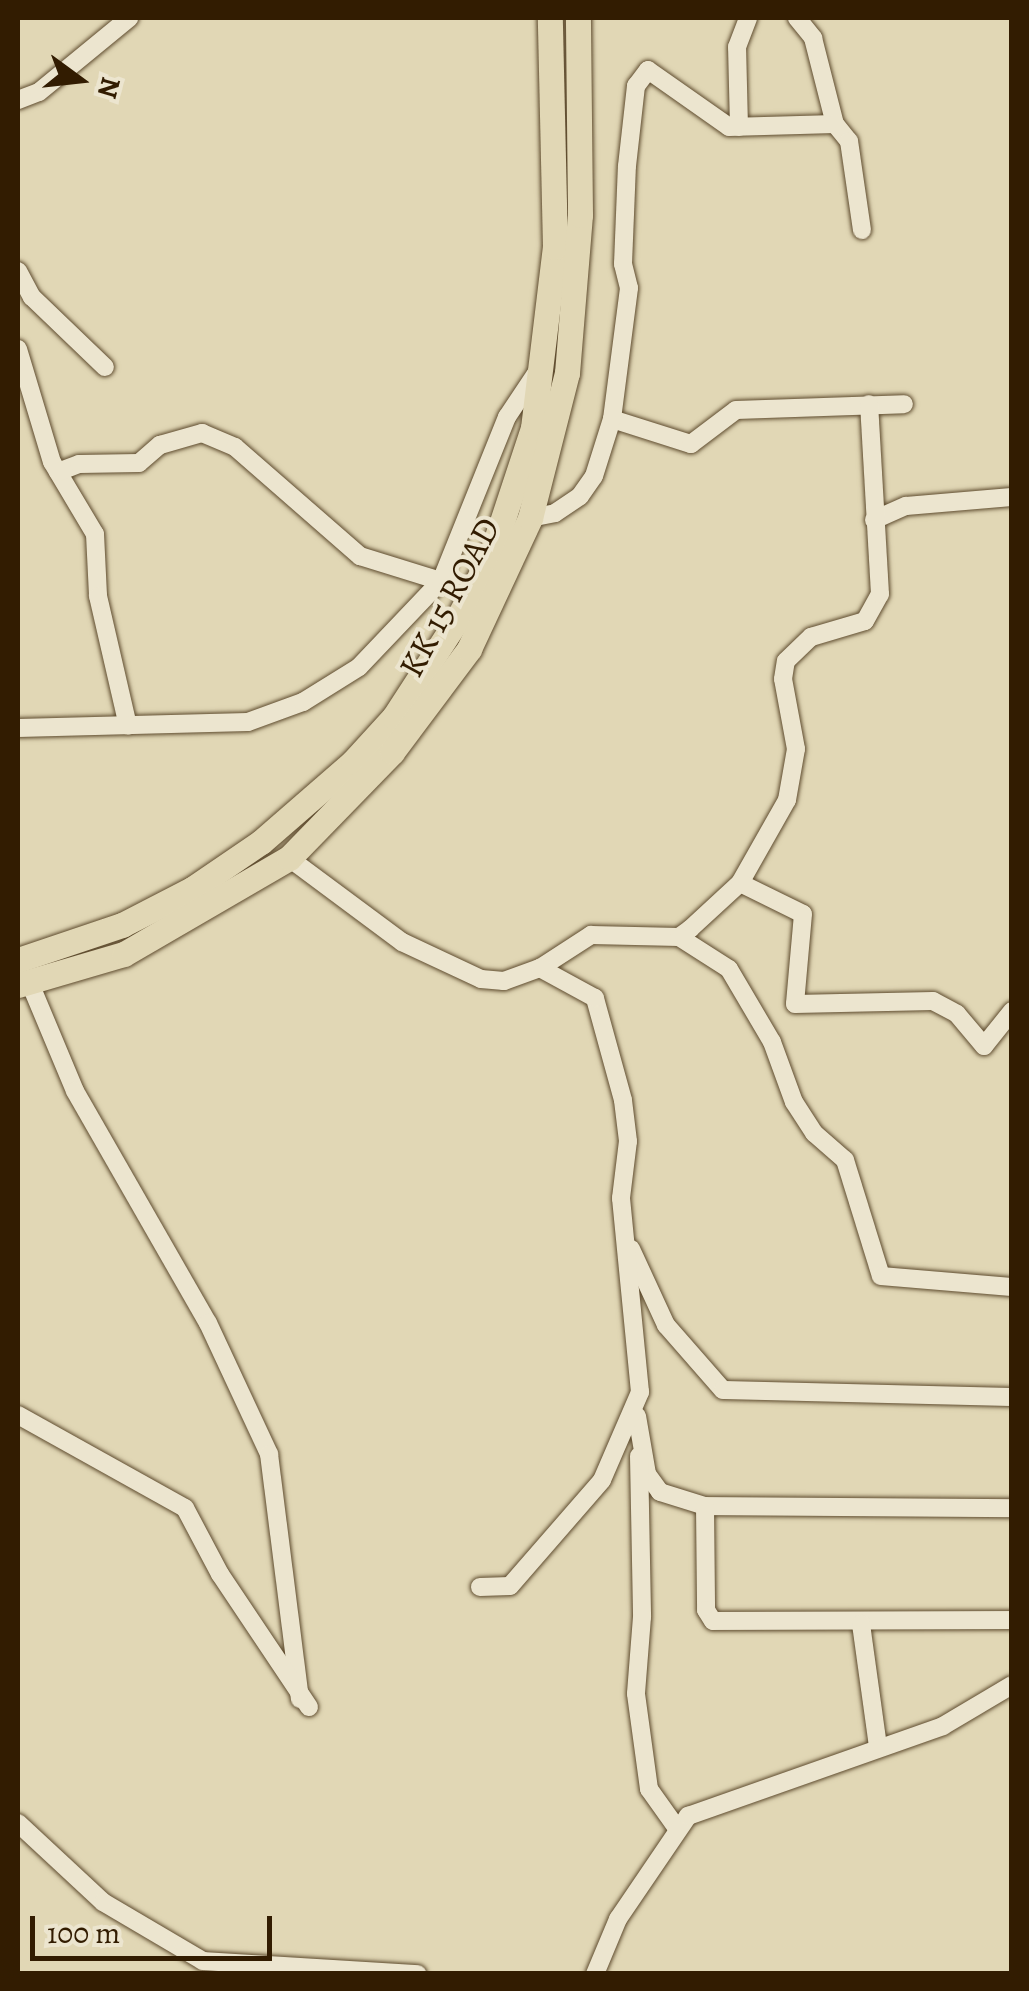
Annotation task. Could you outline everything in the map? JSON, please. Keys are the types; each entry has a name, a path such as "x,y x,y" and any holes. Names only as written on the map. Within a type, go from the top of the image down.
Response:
{"highway":[{"name":"KK 15 ROAD","path":"22,975 192,889 310,802 394,717 491,554 522,470 555,232 550,18"},
{"name":"KK 15 ROAD","path":"22,975 124,954 289,858 432,704 469,649 530,518 556,430 576,298 578,18"}],"street":[{"path":"18,100 39,92 130,18"},
{"path":"739,127 738,47 748,18"},
{"path":"797,18 813,38 835,124 850,141 862,230"},
{"path":"530,518 555,513 580,496 594,476 612,419 629,288 623,264 636,86 648,70 664,76 729,126 835,124"},
{"path":"18,270 32,297 105,367"},
{"path":"18,349 58,472 95,534 98,596 128,726"},
{"path":"18,728 248,722 303,702 387,644 441,581 507,417 539,368"},
{"path":"679,937 740,883 778,823 796,774 783,679 786,660 812,636 872,615 880,594 869,404"},
{"path":"612,419 691,444 736,410 904,404"},
{"path":"58,472 79,464 139,463 160,444 202,433 235,446 360,556 441,581"},
{"path":"874,520 906,506 1012,497"},
{"path":"289,858 440,962 504,982 540,968 603,932 679,937 728,969 772,1042 794,1102 814,1133 845,1160 881,1276 1012,1287"},
{"path":"740,883 803,914 796,1004 932,1000 957,1014 984,1046 1012,1011"},
{"path":"480,1587 510,1586 547,1536 581,1505 617,1457 635,1407 640,1376 620,1198 626,1118 595,998 540,968"},
{"path":"18,1415 185,1508 305,1703 269,1454 208,1323 75,1091 22,975"},
{"path":"628,1243 666,1326 723,1390 1012,1397"},
{"path":"635,1407 640,1445 635,1484 642,1617 636,1694 649,1789 676,1827"},
{"path":"640,1445 660,1492 706,1506 1012,1508"},
{"path":"706,1506 706,1610 712,1621 861,1624 1012,1620"},
{"path":"861,1624 878,1746"},
{"path":"594,1974 618,1919 676,1827 711,1804 943,1726 1012,1685"},
{"path":"18,1823 103,1902 202,1961 418,1974"}]}
